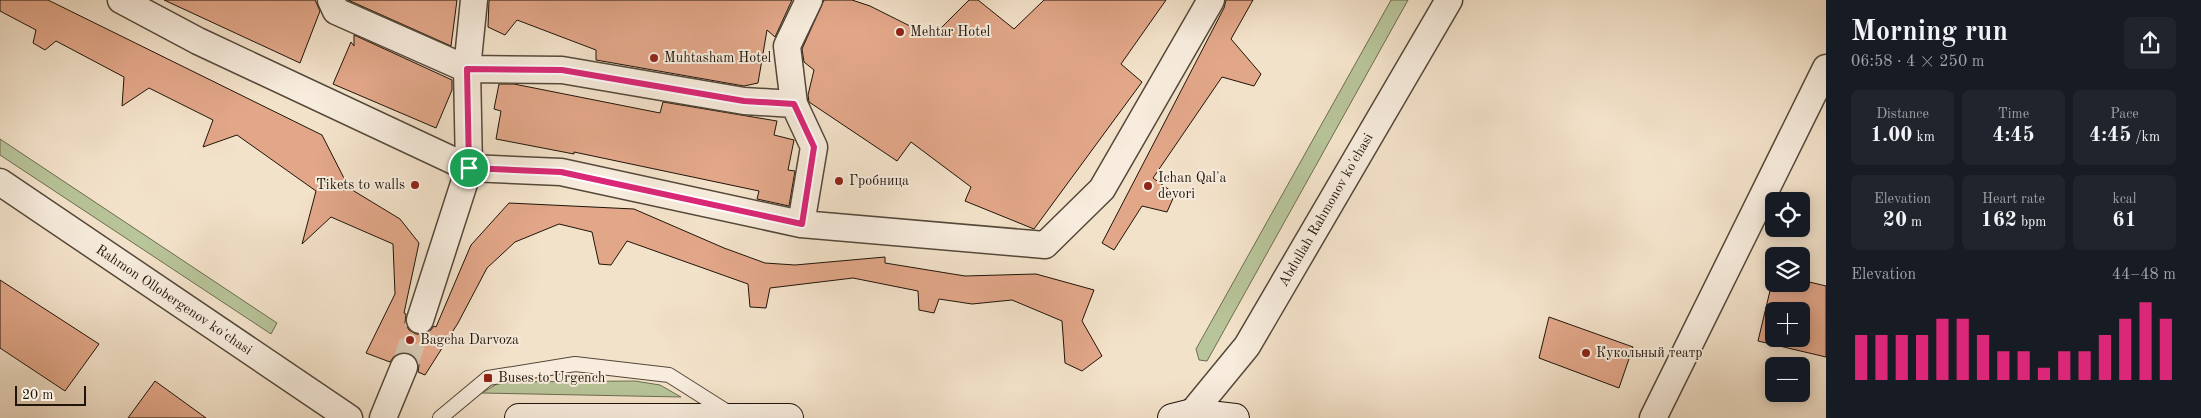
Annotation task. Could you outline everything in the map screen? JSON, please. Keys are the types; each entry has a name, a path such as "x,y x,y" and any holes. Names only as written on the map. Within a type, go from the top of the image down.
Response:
{"main road":[{"path":"1182,415 1235,418"},
{"path":"520,418 789,418"}],"street":[{"path":"121,0 198,41 469,168 561,172 802,224 1045,246 1102,189 1211,0"},
{"path":"331,0 336,12 467,69 562,70 744,101 794,104"},
{"path":"420,320 469,168 467,69 474,0"},
{"path":"802,224 814,147 794,104 787,46 809,0"},
{"name":"Abdullah Rahmonov ko'chasi","path":"1182,415 1247,346 1449,0"},
{"path":"1653,418 1826,68"},
{"name":"Rahmon Ollobergenov ko'chasi","path":"0,182 349,418"},
{"path":"383,418 404,367"}],"lane":[{"path":"440,418 488,378 575,364 669,375 736,418"}],"green space":[{"path":"1391,0 1408,0 1207,361 1199,360 1196,349"},
{"path":"0,139 277,323 271,334 0,155"},
{"path":"635,381 660,385 681,397 482,393 500,382"}],"building":[{"path":"0,0 48,0 322,135 349,188 400,219 419,243 404,313 406,314 405,323 409,330 416,334 424,334 434,326 436,327 471,245 509,203 634,209 724,248 765,263 795,265 885,257 885,263 965,276 1036,274 1094,290 1082,321 1102,356 1082,371 1065,363 1062,321 1012,300 972,304 939,299 934,313 919,310 918,291 853,278 770,288 766,308 750,307 748,284 627,241 611,265 599,264 592,232 559,224 515,242 487,268 458,323 425,375 418,372 419,365 416,358 409,353 402,352 395,355 390,362 366,353 395,294 393,244 331,217 302,244 316,191 237,135 203,147 213,120 149,88 122,106 124,77 56,41 45,50 33,43 36,30 0,11"},
{"path":"164,0 315,0 320,11 300,63"},
{"path":"348,0 457,0 451,46"},
{"path":"489,0 792,0 775,37 767,30 758,83 744,86 596,60 596,50 517,20 505,35 488,27"},
{"path":"824,0 852,0 870,6 932,37 969,0 978,0 1014,29 1044,0 1166,0 1121,64 1142,82 1034,229 965,201 971,187 911,142 897,161 809,102 808,95 814,70 804,62 802,49"},
{"path":"1226,0 1253,0 1231,39 1261,74 1254,86 1222,77 1153,178 1175,194 1167,212 1142,206 1114,250 1102,243 1224,8"},
{"path":"354,35 452,80 452,90 436,128 333,84 351,42 354,46"},
{"path":"499,84 514,84 660,113 663,102 777,121 774,135 794,140 788,170 795,171 789,206 757,199 759,191 574,152 574,154 496,139 501,111 494,109"},
{"path":"0,280 99,344 65,391 0,348"},
{"path":"1810,282 1826,286 1826,357 1784,347 1810,347 1810,302 1767,302 1770,292 1810,292"},
{"path":"1765,312 1765,343 1758,341"},
{"name":"Кукольный театр","path":"1549,317 1633,347 1619,388 1539,358"},
{"path":"155,381 206,418 128,418"}],"tunnel":[{"path":"404,367 420,320"}],"place":[{"name":"Mehtar Hotel","path":"900,32"},
{"name":"Muhtasham Hotel","path":"654,58"},
{"name":"Гробница","path":"839,181"},
{"name":"Tikets to walls","path":"415,185"},
{"name":"Ichan Qal'a devori","path":"1148,186"},
{"name":"Bagcha Darvoza","path":"410,340"},
{"name":"Кукольный театр","path":"1586,353"},
{"name":"Buses to Urgench","path":"488,378"}],"route":[{"path":"467,69 562,70 744,101 794,104 814,147 802,224 561,172 469,168 467,69"}]}
